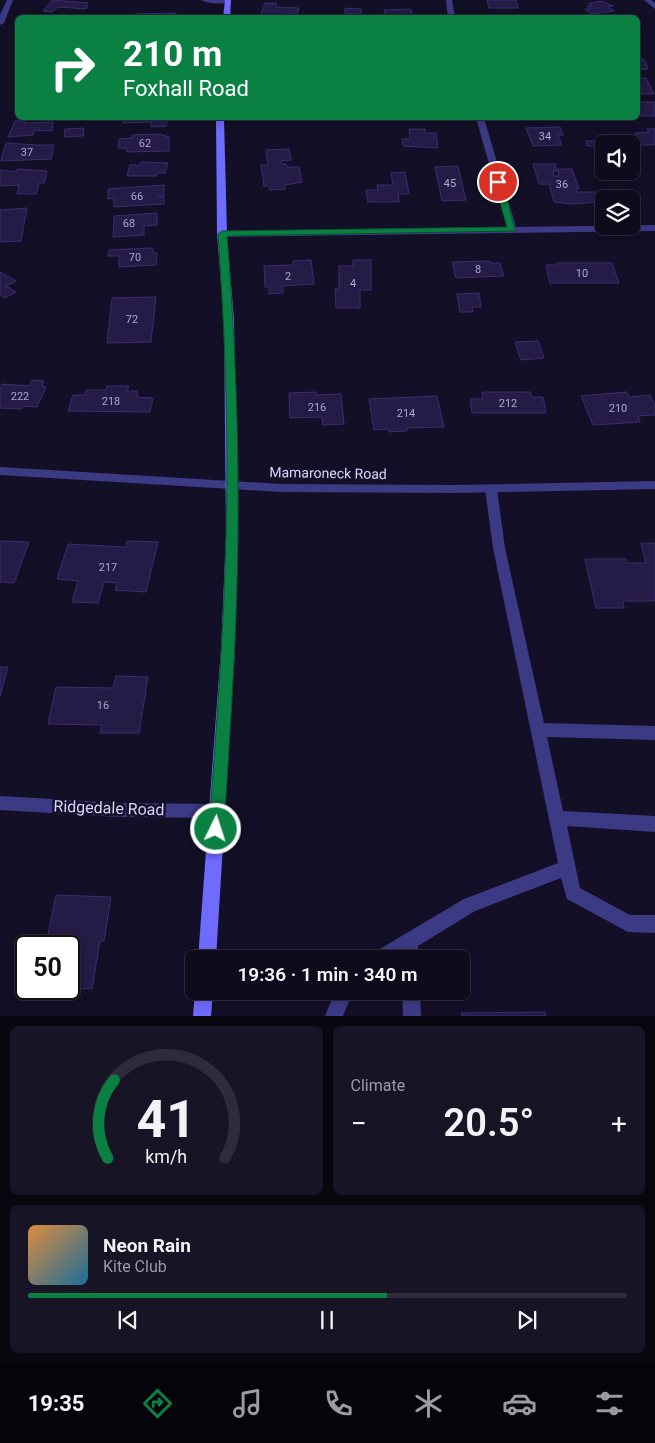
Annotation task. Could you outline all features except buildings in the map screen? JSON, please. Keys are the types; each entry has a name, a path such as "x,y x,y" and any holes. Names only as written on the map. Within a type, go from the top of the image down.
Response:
{"main road":[{"path":"226,15 228,0"},
{"path":"207,950 228,649 232,485 229,320 222,234 220,120"},
{"path":"202,1016 203,1000"}],"street":[{"path":"0,23 10,0"},
{"path":"204,0 228,0"},
{"path":"449,0 452,15"},
{"path":"647,0 655,7"},
{"path":"481,120 512,229"},
{"path":"222,234 655,228"},
{"name":"Mamaroneck Road","path":"0,472 282,488 491,489 655,485"},
{"path":"491,489 499,548 540,730 573,893 628,923 655,924"},
{"path":"540,730 655,733"},
{"name":"Ridgedale Road","path":"0,803 119,810 218,811"},
{"path":"558,818 655,824"},
{"path":"409,950 470,905 568,867"},
{"path":"334,1016 340,1000"},
{"path":"411,1000 412,1016"}],"route":[{"path":"216,829 228,649 232,534 229,320 222,234 512,229 498,182"}]}
